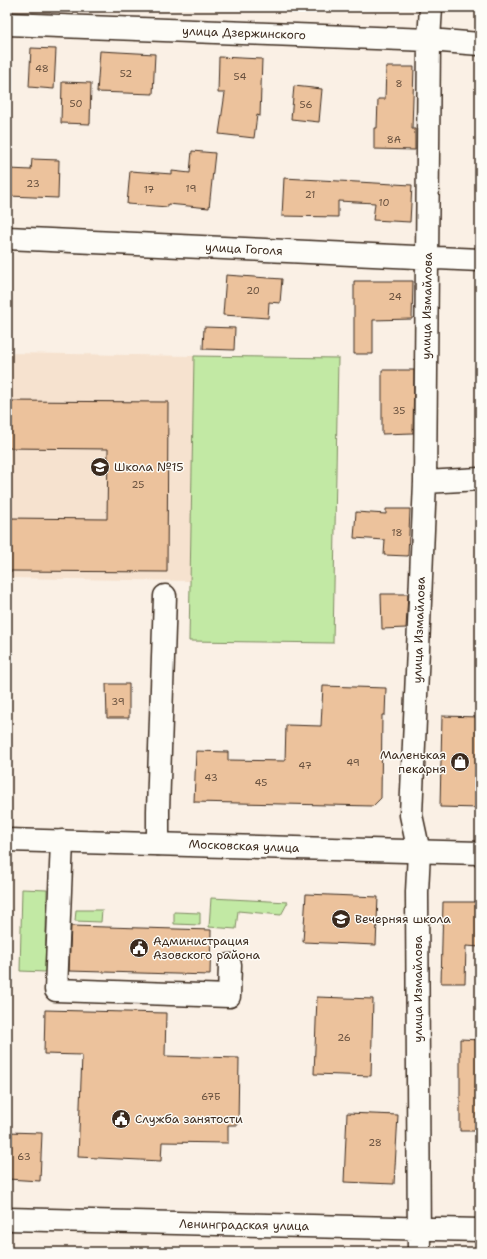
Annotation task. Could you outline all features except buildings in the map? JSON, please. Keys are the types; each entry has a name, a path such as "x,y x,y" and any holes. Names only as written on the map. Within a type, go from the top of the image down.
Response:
{"street":[{"name":"улица Измайлова","path":"419,1252 417,892 419,852 411,815 425,482 429,40 431,7"},
{"name":"улица Дзержинского","path":"7,24 429,40 480,44"},
{"name":"улица Гоголя","path":"7,238 480,260"},
{"path":"425,482 480,479"},
{"path":"158,844 165,596"},
{"name":"Московская улица","path":"7,840 480,853"},
{"path":"62,841 56,990 229,996 230,965"},
{"name":"Ленинградская улица","path":"7,1220 480,1230"}],"shaded area":[{"name":"Школа №15","path":"7,353 194,356 190,581 7,578"}],"green space":[{"path":"194,356 338,358 333,643 189,641"},
{"path":"22,889 47,890 45,972 20,971"},
{"path":"211,898 288,902 281,915 238,911 236,929 209,927"},
{"path":"76,910 102,910 101,922 75,921"},
{"path":"174,912 200,913 200,925 174,924"}],"place":[{"name":"Школа №15","path":"100,467"},
{"name":"Маленькая пекарня","path":"460,762"},
{"name":"Вечерняя школа","path":"341,919"},
{"name":"Администрация Азовского района","path":"139,948"},
{"name":"Служба занятости","path":"121,1119"}]}
